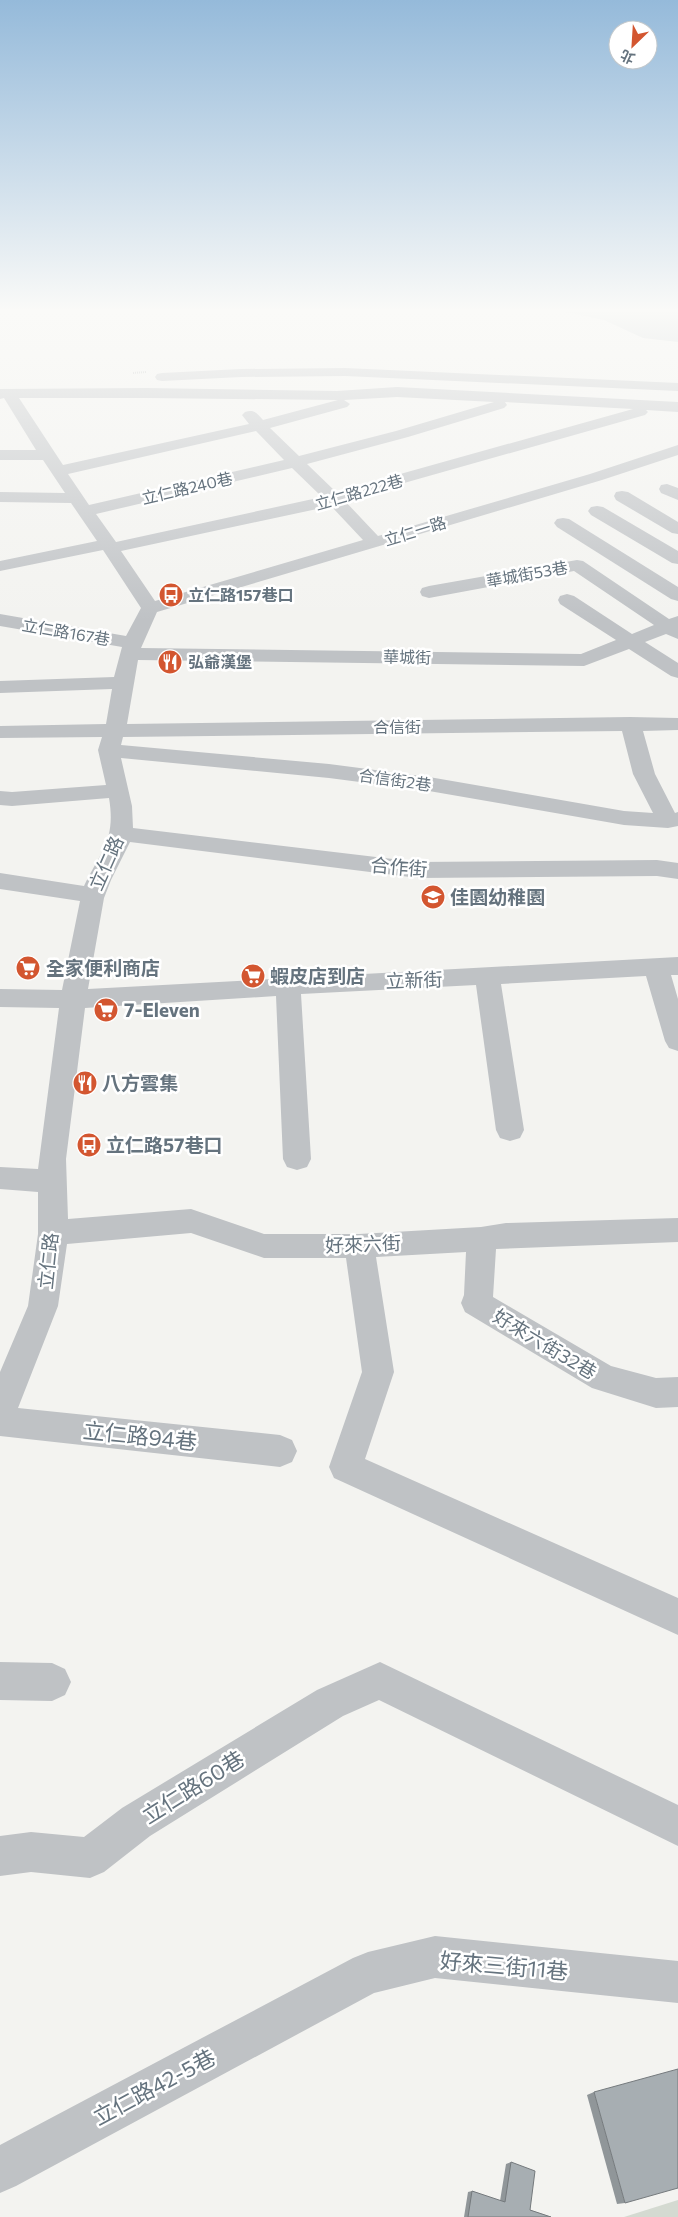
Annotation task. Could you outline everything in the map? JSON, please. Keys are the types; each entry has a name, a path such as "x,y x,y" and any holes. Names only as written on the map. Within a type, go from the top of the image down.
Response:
{"street":[{"path":"17,413 59,471 150,608"},
{"path":"249,413 259,426 375,542"},
{"path":"59,471 259,426 305,413"},
{"name":"立仁路240巷","path":"0,497 80,504 296,462 471,413"},
{"name":"立仁路222巷","path":"0,566 311,506 333,498 634,413"},
{"name":"立仁一路","path":"150,608 596,477 678,450"},
{"path":"0,455 46,455"},
{"path":"651,458 669,467"},
{"path":"622,496 678,529"},
{"path":"597,511 678,558"},
{"path":"563,523 678,594"},
{"name":"華城街53巷","path":"429,592 577,565 674,627"},
{"path":"568,600 678,672"},
{"name":"立仁路","path":"0,1410 44,1306 52,1234 52,1159 73,999 91,907 91,894 112,858 122,834 123,818 109,750 116,729 123,683 131,649 142,620 150,608"},
{"name":"立仁路167巷","path":"0,620 131,649"},
{"name":"華城街","path":"131,649 584,660 630,641 674,627"},
{"path":"0,687 123,683"},
{"path":"630,723 644,774 673,820"},
{"name":"合信街","path":"0,732 116,729 678,724"},
{"name":"合信街2巷","path":"109,750 338,772 429,784 624,818 673,820"},
{"path":"0,798 12,799 117,791"},
{"name":"合作街","path":"122,834 418,870 657,868 678,871"},
{"path":"0,880 91,894"},
{"path":"667,967 678,1042"},
{"name":"立新街","path":"0,998 73,999 667,967"},
{"path":"487,977 510,1130"},
{"path":"288,986 297,1159"},
{"path":"0,1178 52,1182"},
{"name":"好來六街","path":"52,1234 191,1221 264,1246 359,1246 481,1240 506,1235 678,1230"},
{"name":"好來六街32巷","path":"481,1240 479,1295 476,1303 603,1378 656,1393 678,1392"},
{"path":"359,1246 378,1372 346,1467 678,1616"},
{"name":"立仁路94巷","path":"0,1421 280,1451"},
{"path":"0,1681 52,1682"},
{"name":"立仁路60巷","path":"0,1856 31,1852 90,1858 136,1822 322,1708 380,1681 678,1826"},
{"name":"好來三街11巷","path":"308,2004 368,1973 435,1958 678,1982"},
{"name":"立仁路42-5巷","path":"0,2170 308,2004"}],"shaded area":[{"path":"678,2200 678,2217 624,2217"}],"building":[{"path":"678,2069 678,2188 625,2203 594,2092"},
{"path":"511,2162 535,2171 530,2210 551,2217 468,2217 472,2191 505,2202"}],"place":[{"name":"立仁路157巷口","path":"171,595"},
{"name":"弘爺漢堡","path":"170,662"},
{"name":"佳園幼稚園","path":"433,897"},
{"name":"全家便利商店","path":"28,968"},
{"name":"蝦皮店到店","path":"253,976"},
{"name":"7-Eleven","path":"106,1010"},
{"name":"八方雲集","path":"85,1083"},
{"name":"立仁路57巷口","path":"89,1145"}]}
